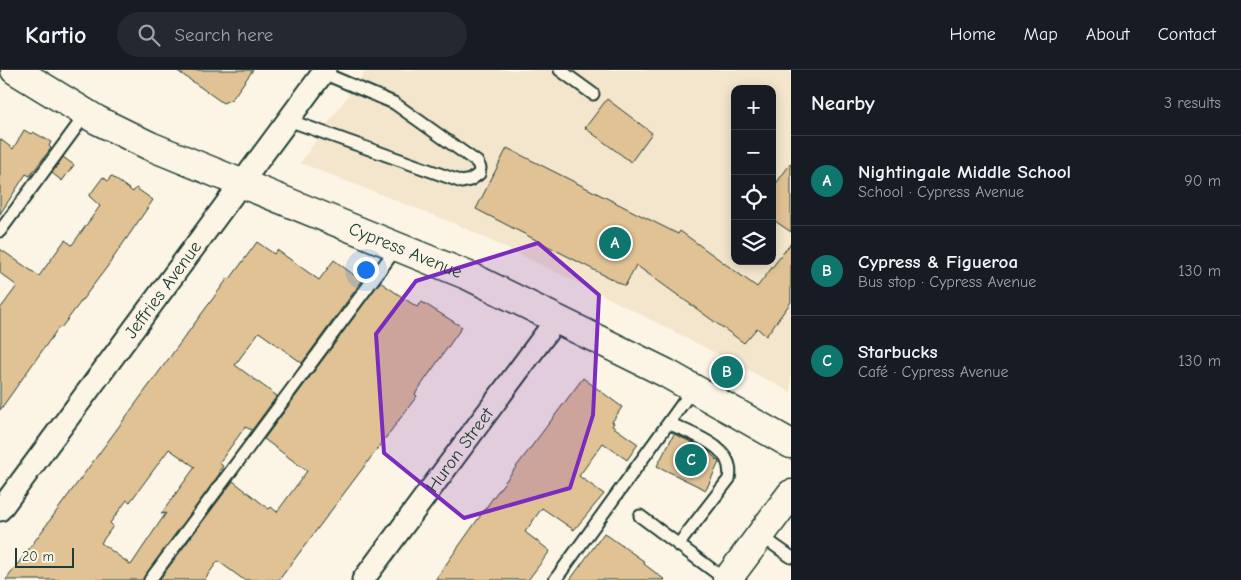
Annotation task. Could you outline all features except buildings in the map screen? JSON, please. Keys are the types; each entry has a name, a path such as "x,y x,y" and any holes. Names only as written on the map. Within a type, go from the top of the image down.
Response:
{"street":[{"name":"Cypress Avenue","path":"15,70 86,114 150,146 469,276 651,365 791,444"},
{"name":"Jeffries Avenue","path":"0,510 324,72"},
{"name":"Huron Street","path":"363,580 556,320"},
{"path":"726,580 791,494"}],"lane":[{"path":"560,70 593,94"},
{"path":"288,120 462,182 470,180 479,174 480,168 477,162 394,103 324,72"},
{"path":"0,231 86,114"},
{"path":"150,580 398,246"},
{"path":"555,580 693,388"},
{"path":"668,423 722,450 732,469 729,479 678,544"},
{"path":"640,516 726,580"},
{"path":"760,535 791,557"}],"highlighted area":[{"path":"538,243 599,295 593,415 570,488 464,518 384,453 376,334 416,281"}],"shaded area":[{"path":"366,70 791,70 791,392 591,289 458,225 300,163"}],"place":[{"name":"Nightingale Middle School","path":"615,243"},
{"name":"Cypress & Figueroa","path":"727,372"},
{"name":"Starbucks","path":"691,460"}]}
